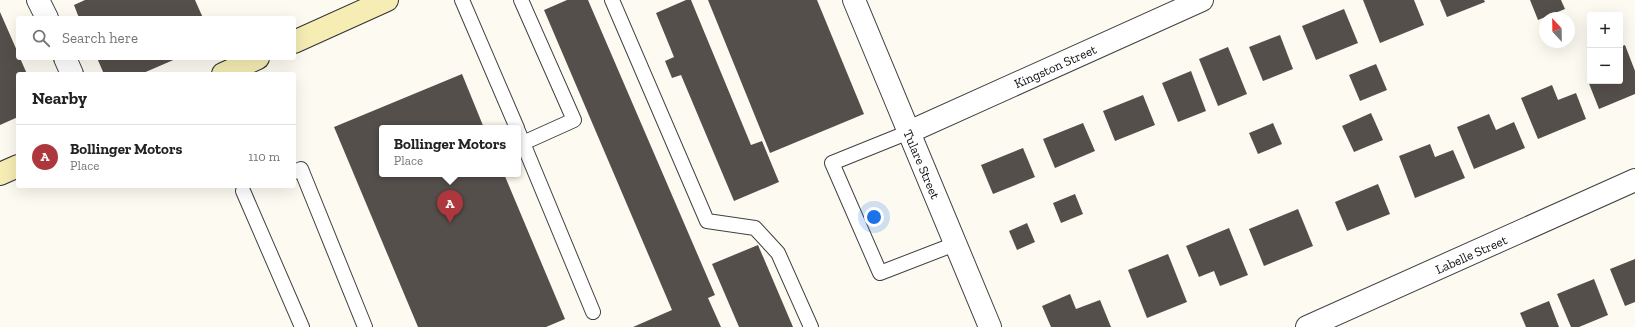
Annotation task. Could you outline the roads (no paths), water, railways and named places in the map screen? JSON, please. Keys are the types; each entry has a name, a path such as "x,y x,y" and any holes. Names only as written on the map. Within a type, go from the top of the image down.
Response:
{"main road":[{"path":"296,41 386,0"},
{"path":"227,72 254,60"},
{"path":"0,174 16,167"}],"street":[{"path":"38,0 46,16"},
{"name":"Tulare Street","path":"854,0 990,327"},
{"name":"Kingston Street","path":"909,132 1202,0"},
{"path":"66,60 71,72"},
{"name":"Labelle Street","path":"1307,327 1635,180"}],"lane":[{"path":"462,0 516,125"},
{"path":"521,0 574,120 521,137"},
{"path":"612,0 707,221 755,228 778,254 811,327"},
{"path":"909,132 832,162 880,273 955,244"},
{"path":"521,139 593,312"},
{"path":"296,171 301,169 365,327"},
{"path":"246,188 302,327"}],"place":[{"name":"Bollinger Motors","path":"450,223"}]}
